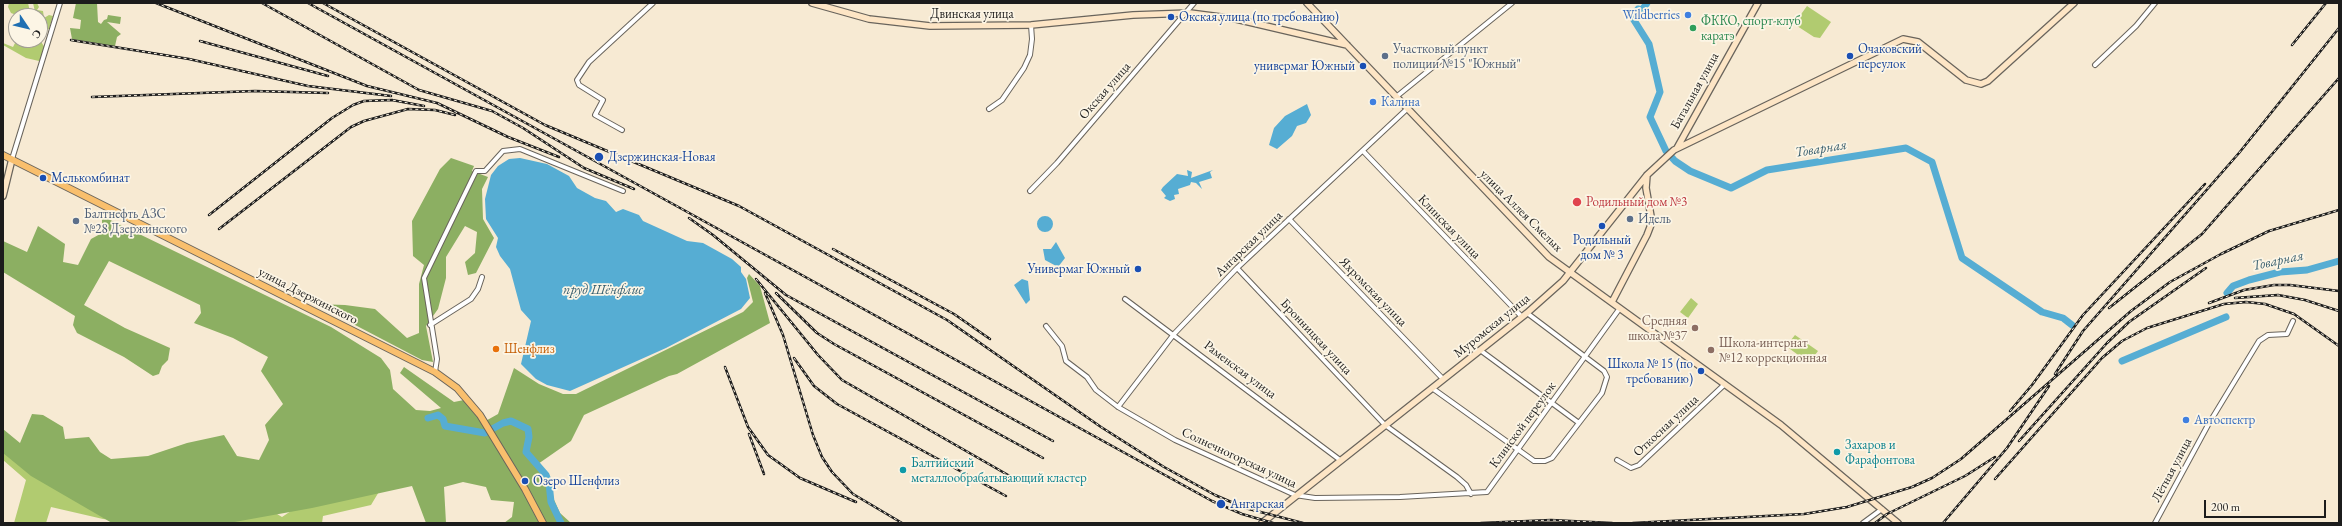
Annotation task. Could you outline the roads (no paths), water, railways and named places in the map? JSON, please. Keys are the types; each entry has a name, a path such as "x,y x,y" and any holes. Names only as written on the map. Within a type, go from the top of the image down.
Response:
{"main road":[{"name":"Двинская улица","path":"812,3 869,19 930,26 1030,25 1133,15 1185,14 1236,19 1347,45"},
{"name":"улица Аллея Смелых","path":"1307,3 1539,248 1569,272 1791,432 1898,523"},
{"name":"Батальная улица","path":"1675,149 1758,3"},
{"path":"1675,149 1903,39 1918,42 1966,80 1977,84 1988,81 2074,3"},
{"path":"1686,129 1687,134 1694,139"},
{"name":"Муромская улица","path":"1385,425 1524,315 1564,280 1569,272 1592,247 1647,175 1675,149"},
{"name":"улица Дзержинского","path":"3,155 435,372 457,388 480,415 543,523"},
{"path":"3,196 12,159"},
{"path":"1612,302 1647,235 1652,222 1646,188 1647,175"},
{"path":"1638,187 1642,186 1646,188"},
{"path":"1262,523 1295,495 1385,425"}],"street":[{"path":"12,159 60,3"},
{"path":"622,130 595,116 603,100 579,85 578,80 589,62 653,3"},
{"name":"Окская улица","path":"1030,191 1057,163 1194,3"},
{"path":"1396,96 1512,3"},
{"path":"2095,65 2136,26 2155,3"},
{"path":"989,109 1002,100 1030,55 1032,39 1030,25"},
{"name":"Ангарская улица","path":"1118,407 1174,334 1237,268 1407,109"},
{"path":"435,372 437,360 430,324 424,278 476,171 485,171 503,151 520,149 623,191"},
{"name":"Клинская улица","path":"1362,151 1524,315"},
{"name":"Яхромская улица","path":"1289,219 1443,379"},
{"name":"Бронницкая улица","path":"1237,268 1385,425"},
{"path":"430,324 471,299 478,290 482,277"},
{"name":"Раменская улица","path":"1125,299 1174,334 1340,460"},
{"name":"Клинской переулок","path":"1470,494 1487,492 1620,308"},
{"path":"1432,388 1517,450 1534,460 1545,461 1552,458 1602,393 1607,377 1604,371 1584,356 1524,315"},
{"name":"Лётная улица","path":"2155,523 2208,425 2259,341 2268,335 2287,334 2293,321"},
{"name":"Солнечногорская улица","path":"1046,326 1062,346 1066,361 1087,378 1096,390 1118,407 1175,440 1295,495 1314,498 1470,494"},
{"path":"1480,350 1579,423"},
{"name":"Откосная улица","path":"1617,460 1631,468 1640,465 1725,384"},
{"path":"1385,425 1457,477 1466,485 1470,494"},
{"path":"1863,523 1882,509"}],"water":[{"path":"1307,104 1311,115 1306,123 1297,126 1292,136 1277,149 1269,145 1274,128 1285,116"},
{"name":"пруд Шёнфлис","path":"520,158 547,164 569,176 577,188 595,198 606,201 616,212 623,209 639,215 643,221 687,241 703,243 732,259 741,267 741,272 746,279 750,298 741,309 666,348 570,391 547,385 536,379 521,364 531,321 521,310 510,269 500,256 496,247 498,238 486,219 485,199 491,175 498,166 509,159"},
{"path":"1187,170 1192,172 1191,178 1213,170 1210,172 1212,178 1199,182 1202,189 1196,183 1191,182 1190,185 1178,189 1179,194 1174,195 1175,199 1170,201 1164,198 1166,196 1161,190 1163,187 1177,174 1188,176"},
{"path":"1045,216 1051,218 1053,224 1051,230 1045,232 1039,230 1037,224 1039,218"},
{"path":"1056,242 1065,258 1058,267 1045,260 1043,249 1051,249"},
{"path":"1022,279 1028,281 1030,300 1026,304 1014,285"}],"waterway":[{"name":"Товарная","path":"1647,3 1642,10 1638,9 1632,17 1649,44 1660,92 1650,117 1666,151 1675,161 1690,171 1731,188 1767,170 1906,148 1932,162 1962,258 2042,312 2063,318 2072,325"},
{"name":"Товарная","path":"2227,293 2233,286 2249,280 2280,272 2307,270 2339,261"},
{"name":"Товарная","path":"2122,361 2226,317"},
{"path":"428,418 438,415 443,419 445,426 485,433 503,423 511,421 528,429 529,437 526,452 546,475 549,483 551,502 561,523"}],"railway":[{"path":"156,3 367,86 437,103 508,137 559,157"},
{"path":"262,3 419,90 492,111 523,128 584,168 634,189"},
{"path":"308,3 1212,501 1242,514 1273,523"},
{"path":"323,3 545,125 739,206 947,320 1101,427 1164,467 1215,495 1245,508 1303,523"},
{"path":"2292,45 2326,3"},
{"path":"2055,374 2083,331 2239,153 2339,28"},
{"path":"71,40 189,59 308,86 391,96"},
{"path":"200,41 328,76"},
{"path":"2109,308 2202,234 2339,78"},
{"path":"92,97 255,91 328,93"},
{"path":"209,215 332,118 353,105 364,101 392,100 424,106"},
{"path":"219,229 351,127 364,121 408,109 435,110 455,115"},
{"path":"2010,411 2032,385 2083,315 2205,184"},
{"path":"1633,523 1804,514 1847,507 1912,487 1932,478 1961,459 2131,311 2170,282 2221,254 2269,231 2339,210"},
{"path":"689,218 713,235 786,295 1053,441"},
{"path":"833,249 954,314 990,339"},
{"path":"2019,441 2107,343 2129,322 2206,268"},
{"path":"756,279 818,355 842,380 1015,479"},
{"path":"2209,303 2244,290 2274,285 2290,285 2339,291"},
{"path":"765,293 783,335 813,435 822,457 832,472 853,494 902,523"},
{"path":"776,293 817,333 834,344 1043,458"},
{"path":"2235,298 2278,295 2305,300 2339,311"},
{"path":"1995,479 2102,358 2122,341 2147,328 2224,304 2246,302 2265,304 2294,314 2339,346"},
{"path":"794,358 814,386 837,404 1006,496"},
{"path":"725,367 748,427 768,455 800,478 856,502"},
{"path":"1943,523 2007,448 2049,386"},
{"path":"749,434 764,474"},
{"path":"1875,523 1887,514 1965,476 1995,457"},
{"path":"1481,523 1551,520 1612,523"}],"place":[{"name":"Wildberries","path":"1688,15"},
{"name":"Окская улица (по требованию)","path":"1171,17"},
{"name":"ФККО, спорт-клуб каратэ","path":"1693,28"},
{"name":"Участковый пункт полиции №15 \"Южный\"","path":"1385,56"},
{"name":"Очаковский переулок","path":"1850,56"},
{"name":"универмаг Южный","path":"1363,66"},
{"name":"Калина","path":"1373,102"},
{"name":"Дзержинская-Новая","path":"599,157"},
{"name":"Мелькомбинат","path":"43,178"},
{"name":"Родильный дом №3","path":"1577,202"},
{"name":"Идель","path":"1630,219"},
{"name":"Балтнефть АЗС №28 Дзержинского","path":"76,221"},
{"name":"Родильный дом № 3","path":"1602,226"},
{"name":"Универмаг Южный","path":"1138,269"},
{"name":"Средняя школа №37","path":"1695,328"},
{"name":"Шенфлиз","path":"496,349"},
{"name":"Школа-интернат №12 коррекционная","path":"1711,350"},
{"name":"Школа № 15 (по требованию)","path":"1701,371"},
{"name":"Автоспектр","path":"2186,420"},
{"name":"Захаров и Фарафонтова","path":"1837,452"},
{"name":"Балтийский металлообрабатывающий кластер","path":"903,470"},
{"name":"Озеро Шенфлиз","path":"525,481"},
{"name":"Ангарская","path":"1221,504"}]}
